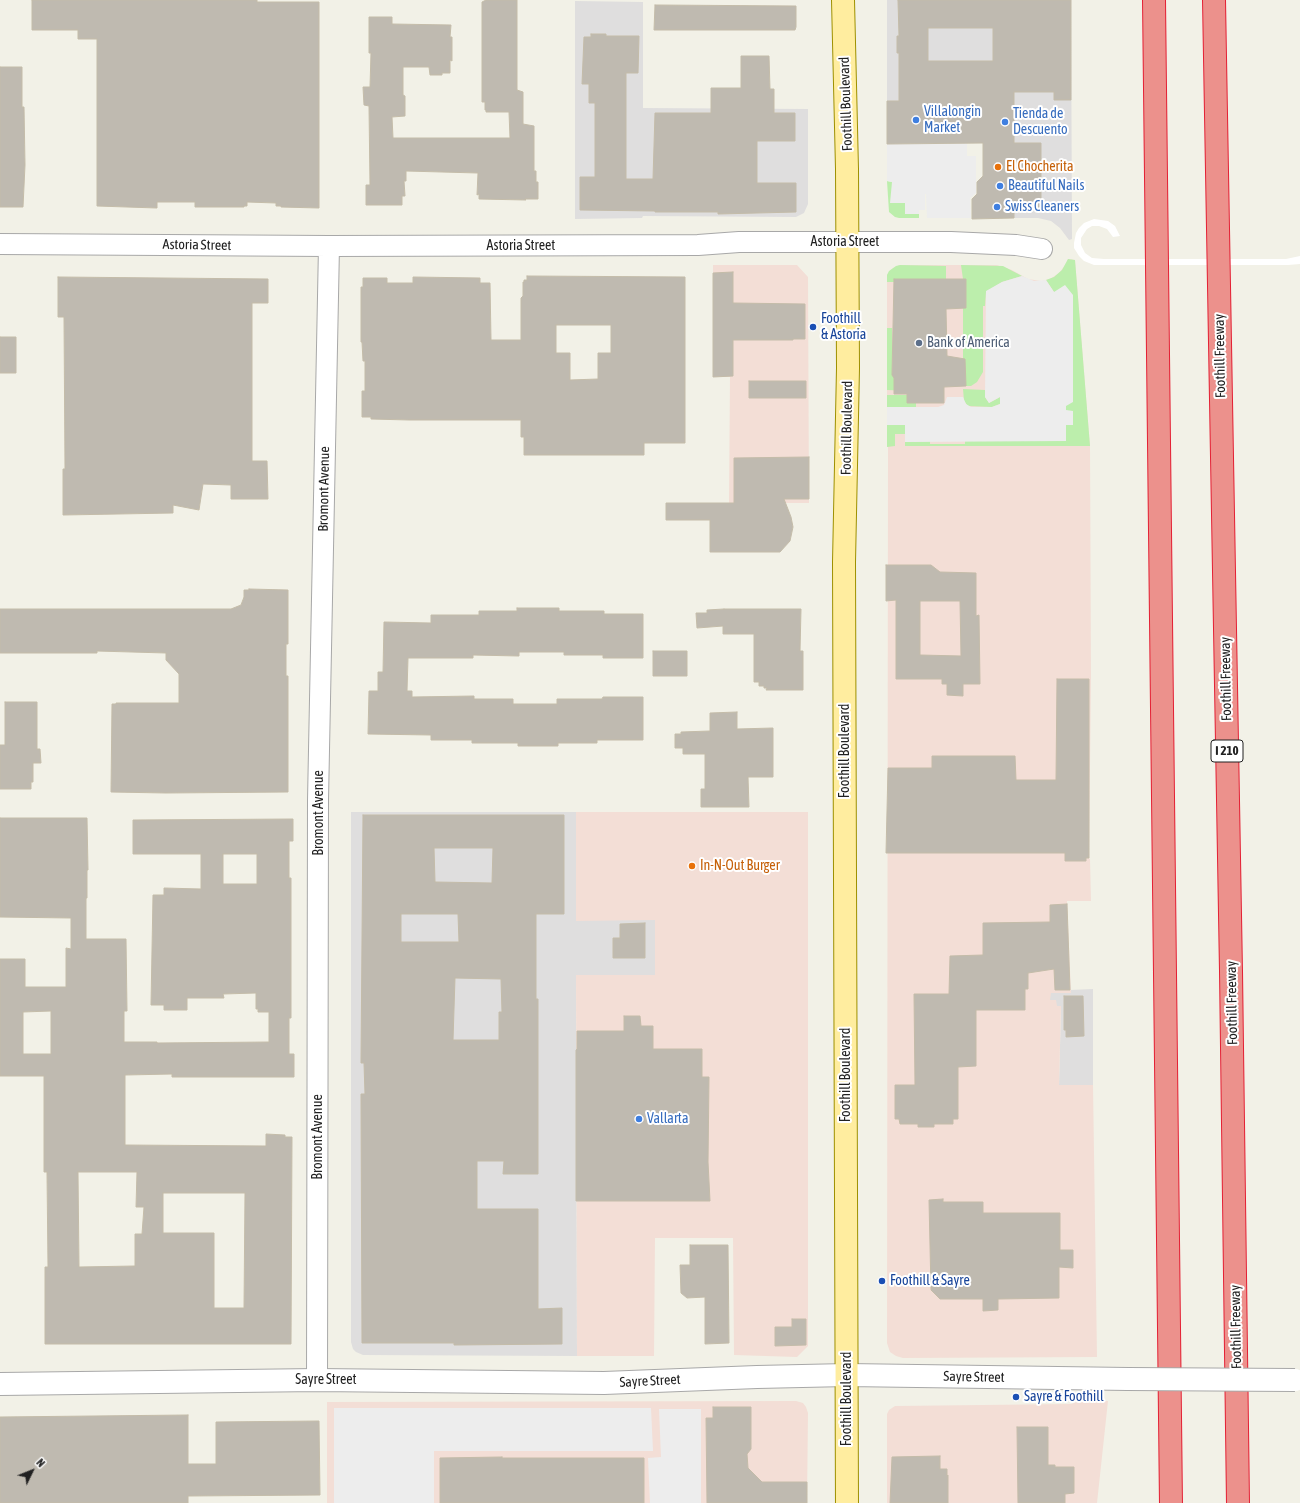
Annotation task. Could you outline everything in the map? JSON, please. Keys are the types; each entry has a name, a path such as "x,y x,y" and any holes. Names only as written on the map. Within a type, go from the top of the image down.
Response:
{"highway":[{"path":"1154,0 1171,1503"},
{"name":"Foothill Freeway","path":"1214,0 1231,964 1238,1503"}],"main road":[{"name":"Foothill Boulevard","path":"843,0 847,162 848,416 844,562 847,1503"}],"street":[{"name":"Astoria Street","path":"0,244 329,246 698,245 739,242 847,242 993,243 1042,249"},
{"name":"Bromont Avenue","path":"317,1380 318,800 329,246"},
{"name":"Sayre Street","path":"0,1384 317,1380 604,1384 742,1377 847,1375 1298,1380"}],"shaded area":[{"path":"887,0 1071,0 1072,239 1069,240 1060,228 1051,221 1038,218 1014,218 1014,101 887,101"},
{"path":"575,1 643,2 643,108 808,109 808,204 804,213 796,217 643,216 642,218 575,219"},
{"path":"967,143 967,156 976,156 976,193 970,198 971,218 927,218 926,194 925,210 919,210 919,214 905,214 905,203 890,203 892,182 887,181 887,144"},
{"path":"1068,259 1075,260 1090,446 1091,677 1089,858 1091,901 1067,901 1071,993 1051,993 1050,1000 1056,1000 1057,1006 1061,1006 1059,1085 1093,1085 1097,1357 903,1358 890,1352 887,1343 887,275 893,268 900,265 997,265 1012,270 1028,279 1041,281 1050,279 1059,273"},
{"path":"713,265 797,265 808,277 809,503 729,503 730,377 713,377"},
{"path":"1022,276 1034,281 1046,280 1054,292 1065,285 1073,295 1073,402 1066,406 1066,410 1073,411 1073,425 1066,425 1066,441 905,442 905,425 887,425 887,407 938,407 944,405 947,397 963,397 966,404 971,407 992,407 1000,404 1000,397 989,403 985,397 986,291 1002,282"},
{"path":"351,812 576,812 576,920 655,920 655,975 576,975 577,1356 363,1355 353,1349 351,1342"},
{"path":"576,812 808,812 808,1346 797,1357 734,1355 733,1238 655,1238 654,1356 577,1356 576,975 655,975 655,920 576,921"},
{"path":"1093,989 1093,1085 1059,1085 1061,1006 1057,1006 1050,1000 1050,993 1070,993 1070,990"},
{"path":"1083,1400 1108,1401 1097,1503 887,1503 887,1414 889,1410 895,1406 1071,1404"},
{"path":"796,1401 803,1403 808,1413 807,1503 327,1503 327,1402"},
{"path":"334,1408 651,1408 653,1451 434,1451 434,1503 334,1503"},
{"path":"659,1409 701,1409 701,1503 650,1503 648,1458 661,1457"}],"green space":[{"path":"887,181 892,182 892,195 905,203 905,214 919,214 919,218 899,218 895,217 889,212"},
{"path":"1068,259 1075,260 1090,446 905,446 905,442 930,441 930,444 965,444 965,441 1066,441 1066,425 1073,425 1073,411 1066,411 1054,292 1046,280 1054,277 1062,270"},
{"path":"900,265 946,266 946,279 894,279 894,282 887,282 887,275 889,271"},
{"path":"961,265 1003,266 1022,276 1002,282 986,292 985,306 983,306 983,372 977,382 971,386 963,386 963,279"},
{"path":"887,328 892,328 892,375 916,391 887,390"},
{"path":"963,389 985,390 985,397 989,403 1000,397 1000,404 992,407 968,406 964,401"},
{"path":"887,395 916,395 916,407 887,407"},
{"path":"887,425 905,425 905,434 895,434 895,446 887,447"}],"pier":[{"path":"1094,219 1108,221 1115,226 1120,236 1113,237 1107,229 1099,226 1092,226 1087,229 1081,238 1081,245 1085,253 1092,258 1286,259 1300,256 1300,264 1094,265 1084,261 1079,256 1074,248 1074,243 1076,233 1079,228 1084,223"}],"building":[{"path":"32,0 257,0 257,2 319,2 319,208 281,207 276,206 276,203 247,202 247,206 244,207 195,207 195,202 157,202 157,208 97,206 97,39 78,39 78,30 32,30"},
{"path":"486,0 517,0 517,90 523,92 523,124 534,126 534,171 536,171 536,182 538,182 538,199 479,199 479,194 477,195 478,173 406,171 406,181 404,181 405,196 402,196 402,205 366,205 366,185 370,185 369,106 364,105 363,87 370,87 371,53 369,53 369,17 392,17 392,24 451,25 450,37 452,37 452,61 450,60 450,73 430,75 429,67 403,67 405,116 392,117 393,138 510,138 509,112 486,112 485,102 482,102 482,2"},
{"path":"898,0 1071,0 1071,100 1054,100 1054,92 1014,92 1014,143 1041,143 1041,207 1014,207 1014,218 972,219 972,199 977,194 977,182 983,176 983,143 887,144 887,101 899,101 899,53 897,53 897,36 899,36","holes":["928,28 993,28 993,61 928,61"]},
{"path":"655,5 796,6 796,27 795,30 654,30"},
{"path":"591,34 606,34 606,36 639,36 638,73 626,73 626,179 653,179 655,113 711,113 711,88 741,88 741,56 769,56 770,89 774,89 774,113 795,113 795,141 757,141 757,183 796,183 796,212 718,214 718,212 580,210 580,177 595,177 595,103 589,103 589,84 582,84 584,37 591,37"},
{"path":"0,67 22,67 22,107 24,107 25,165 23,207 0,207"},
{"path":"733,272 733,303 805,304 805,339 733,340 733,376 713,377 713,273"},
{"path":"527,276 685,277 685,443 644,443 644,455 524,455 524,437 521,437 521,420 409,420 371,419 371,417 362,417 362,391 365,391 365,361 363,361 361,342 361,287 363,287 363,278 387,278 387,283 413,283 413,277 480,278 480,283 490,283 491,340 521,340 521,298 523,296 523,282 524,280 527,280","holes":["556,325 611,325 611,353 598,353 598,379 570,380 570,353 556,353"]},
{"path":"58,277 268,279 268,303 252,303 252,461 267,461 268,499 231,499 231,485 203,484 199,510 173,505 173,513 63,515 63,469 65,469 64,317 58,317"},
{"name":"Bank of America","path":"894,279 966,279 966,308 946,309 947,356 965,359 966,386 944,387 944,403 907,403 907,394 894,394 894,378 892,375"},
{"path":"0,337 16,337 16,373 0,373"},
{"path":"749,381 806,381 806,398 749,398"},
{"path":"809,457 809,499 784,499 793,527 790,541 780,552 710,552 710,520 666,520 666,503 734,503 734,458"},
{"path":"886,565 931,565 940,572 976,573 976,616 979,615 980,684 963,684 963,696 947,695 947,684 942,684 942,679 896,679 896,600 886,601","holes":["920,601 960,601 961,656 920,655"]},
{"path":"244,590 288,590 288,644 286,644 286,676 288,676 288,792 111,792 112,704 179,703 179,674 166,660 166,653 97,651 97,653 0,653 0,609 231,609 241,605 244,597"},
{"path":"517,608 559,608 559,611 604,611 604,614 643,614 643,658 603,658 603,655 564,655 564,652 519,652 519,656 473,655 473,658 408,658 407,691 412,691 412,697 474,696 474,699 513,699 513,704 557,704 557,699 643,697 643,740 597,740 597,743 558,743 558,746 518,746 518,743 472,743 472,740 431,740 431,735 368,734 369,691 378,691 378,672 383,672 384,622 431,623 431,615 479,615 479,611 517,611"},
{"path":"801,609 800,651 803,651 803,690 766,690 767,688 764,688 764,686 759,686 759,682 754,682 754,634 723,634 723,626 697,628 696,613 707,613 707,610"},
{"path":"653,651 687,651 687,676 653,676"},
{"path":"1057,679 1089,679 1089,858 1086,858 1086,861 1065,861 1065,853 886,853 888,768 932,768 932,756 1015,756 1016,780 1056,780"},
{"path":"5,702 37,702 37,749 40,749 41,763 33,763 33,782 31,782 31,789 0,789 0,745 5,745"},
{"path":"737,712 737,729 773,728 773,777 748,777 749,807 701,807 701,789 705,789 705,754 683,754 683,748 675,748 675,734 681,734 681,732 710,731 710,713"},
{"path":"363,815 564,815 564,914 536,914 536,999 538,999 538,1174 503,1174 504,1161 477,1161 477,1209 538,1209 538,1309 562,1308 562,1344 454,1345 454,1343 362,1343 361,1094 365,1094 364,1063 361,1063","holes":["434,848 493,848 492,883 435,882","401,914 458,914 459,942 401,942","455,978 501,979 502,1012 499,1012 499,1040 453,1040"]},
{"path":"0,818 87,818 88,870 86,939 126,939 127,1011 124,1011 124,1042 269,1042 269,1012 258,1012 258,1009 256,1009 256,993 223,994 224,998 187,998 187,1010 164,1010 164,1005 151,1005 153,895 164,895 164,888 201,889 201,854 133,854 133,820 293,819 293,841 289,841 289,878 291,878 291,1018 289,1018 289,1054 294,1054 294,1077 172,1077 172,1074 125,1075 125,1145 266,1146 266,1134 292,1137 291,1344 45,1344 45,1267 48,1267 47,1172 44,1172 44,1076 0,1076 0,959 25,959 25,987 66,987 66,948 71,949 71,918 0,917","holes":["223,854 257,854 257,884 223,884","51,1011 51,1054 23,1054 23,1012","78,1172 137,1172 136,1207 144,1207 142,1234 135,1234 135,1266 79,1267","163,1193 245,1193 244,1308 214,1308 214,1233 163,1233"]},
{"path":"1067,904 1070,990 1055,990 1054,969 1028,973 1028,989 1025,989 1025,1010 976,1010 976,1066 958,1067 958,1119 953,1119 953,1124 934,1124 934,1127 918,1127 918,1124 900,1124 899,1119 895,1119 895,1085 915,1085 914,994 949,994 950,956 983,955 983,923 1050,922 1050,905"},
{"path":"645,923 645,958 613,958 613,938 620,938 620,924"},
{"path":"1064,996 1083,996 1084,1036 1066,1037 1066,1030 1064,1030"},
{"name":"Vallarta","path":"624,1016 640,1016 641,1026 653,1026 653,1049 702,1049 702,1077 709,1077 708,1162 710,1201 576,1201 577,1031 624,1031"},
{"path":"943,1199 943,1202 983,1202 983,1213 1060,1213 1060,1250 1073,1250 1073,1268 1059,1267 1059,1298 998,1299 998,1310 983,1311 983,1299 940,1299 931,1290 929,1200"},
{"path":"690,1245 728,1245 729,1343 705,1344 705,1297 687,1298 681,1293 680,1265 690,1265"},
{"path":"792,1319 806,1319 806,1345 775,1346 775,1327 792,1327"},
{"path":"713,1407 751,1407 751,1449 747,1454 748,1468 762,1482 807,1482 807,1503 707,1503 706,1418 713,1418"},
{"path":"188,1415 188,1464 216,1464 216,1422 319,1421 320,1495 188,1496 188,1503 0,1503 0,1417"},
{"path":"1017,1427 1048,1427 1048,1465 1055,1465 1055,1467 1074,1467 1074,1493 1065,1494 1065,1503 1018,1503"},
{"path":"940,1456 940,1469 947,1469 948,1503 890,1503 892,1457"},
{"path":"440,1458 644,1458 644,1503 440,1503"}],"place":[{"name":"Villalongin Market","path":"916,120"},
{"name":"Tienda de Descuento","path":"1005,122"},
{"name":"El Chocherita","path":"998,167"},
{"name":"Beautiful Nails","path":"1000,186"},
{"name":"Swiss Cleaners","path":"997,207"},
{"name":"Foothill & Astoria","path":"813,327"},
{"name":"Bank of America","path":"919,343"},
{"name":"In-N-Out Burger","path":"692,866"},
{"name":"Vallarta","path":"639,1119"},
{"name":"Foothill & Sayre","path":"882,1281"},
{"name":"Sayre & Foothill","path":"1016,1397"}]}
